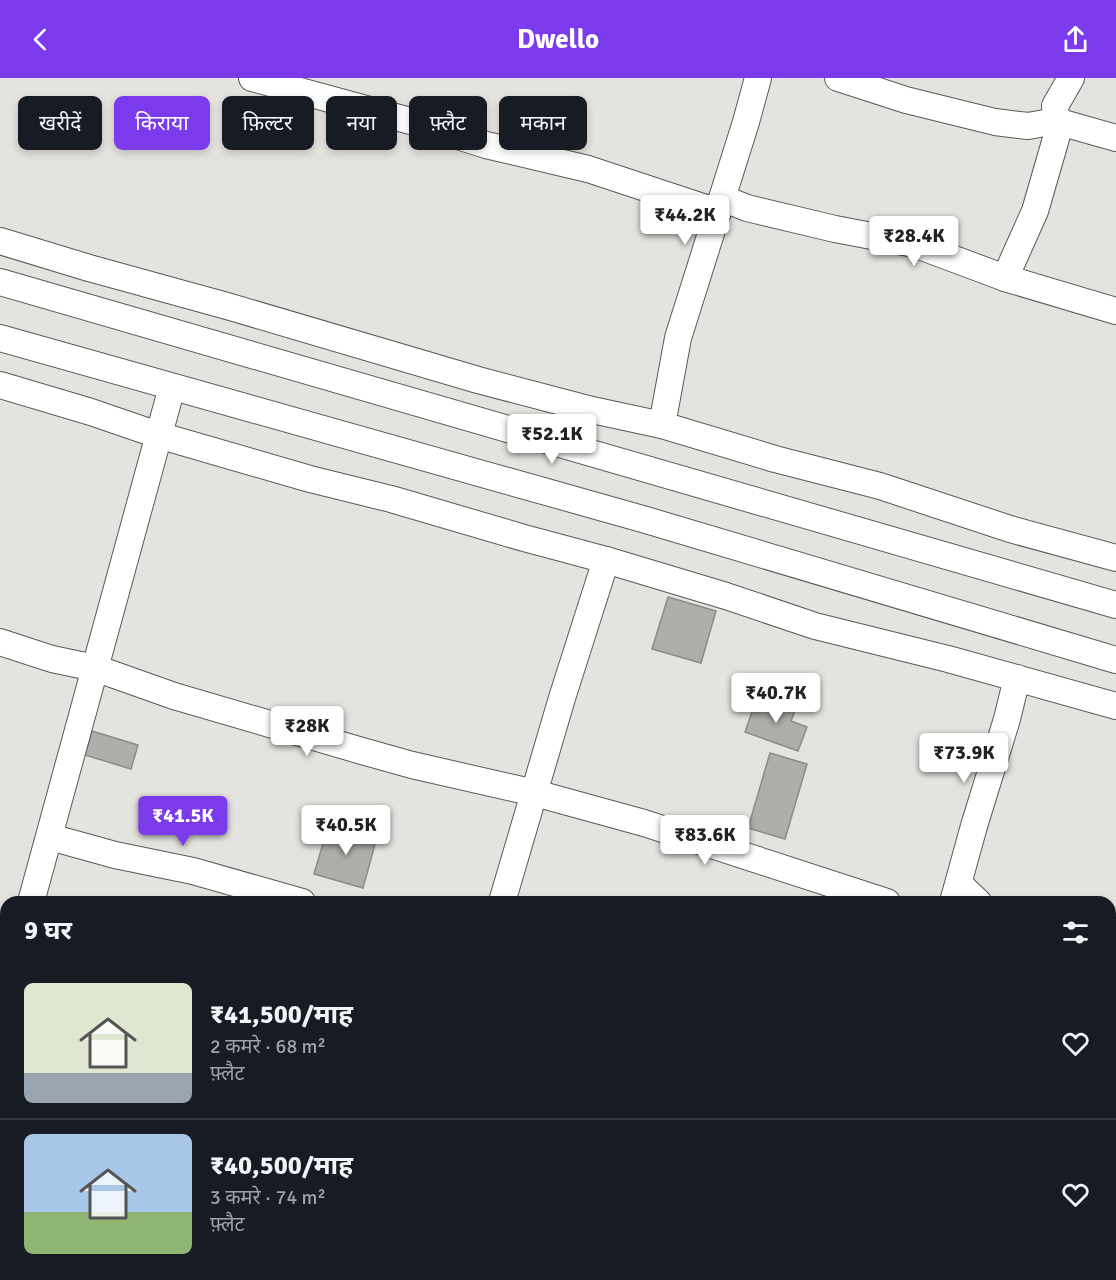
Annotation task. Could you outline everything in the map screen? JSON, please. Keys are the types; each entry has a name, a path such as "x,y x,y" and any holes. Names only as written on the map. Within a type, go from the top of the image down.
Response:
{"street":[{"path":"252,78 414,122 486,145 720,205 747,208 835,229 914,244 1005,278 1116,311"},
{"path":"838,78 906,100 995,122 1028,126 1056,121 1116,138"},
{"path":"1005,278 1035,211 1057,135 1055,106 1071,78"},
{"path":"662,425 678,338 720,205 763,82"},
{"path":"0,241 478,380 592,410 662,425 775,459 880,486 1010,529 1116,558"},
{"path":"0,282 1116,605"},
{"path":"0,338 646,520 1116,660"},
{"path":"0,385 158,435 606,560 726,596 815,626 948,659 1116,706"},
{"path":"33,896 172,387"},
{"path":"504,896 606,560"},
{"path":"0,642 52,659 95,668 174,696 372,754 535,793 644,823 869,896"},
{"path":"956,893 1007,720 1017,678"},
{"path":"50,837 115,855 193,871 281,896"}],"building":[{"path":"668,597 716,611 701,663 652,649"},
{"path":"758,695 796,708 791,721 807,727 798,751 745,732"},
{"path":"92,731 138,745 131,769 85,755"},
{"path":"770,753 807,764 785,839 748,828"},
{"path":"329,823 377,837 363,888 314,874"}]}
